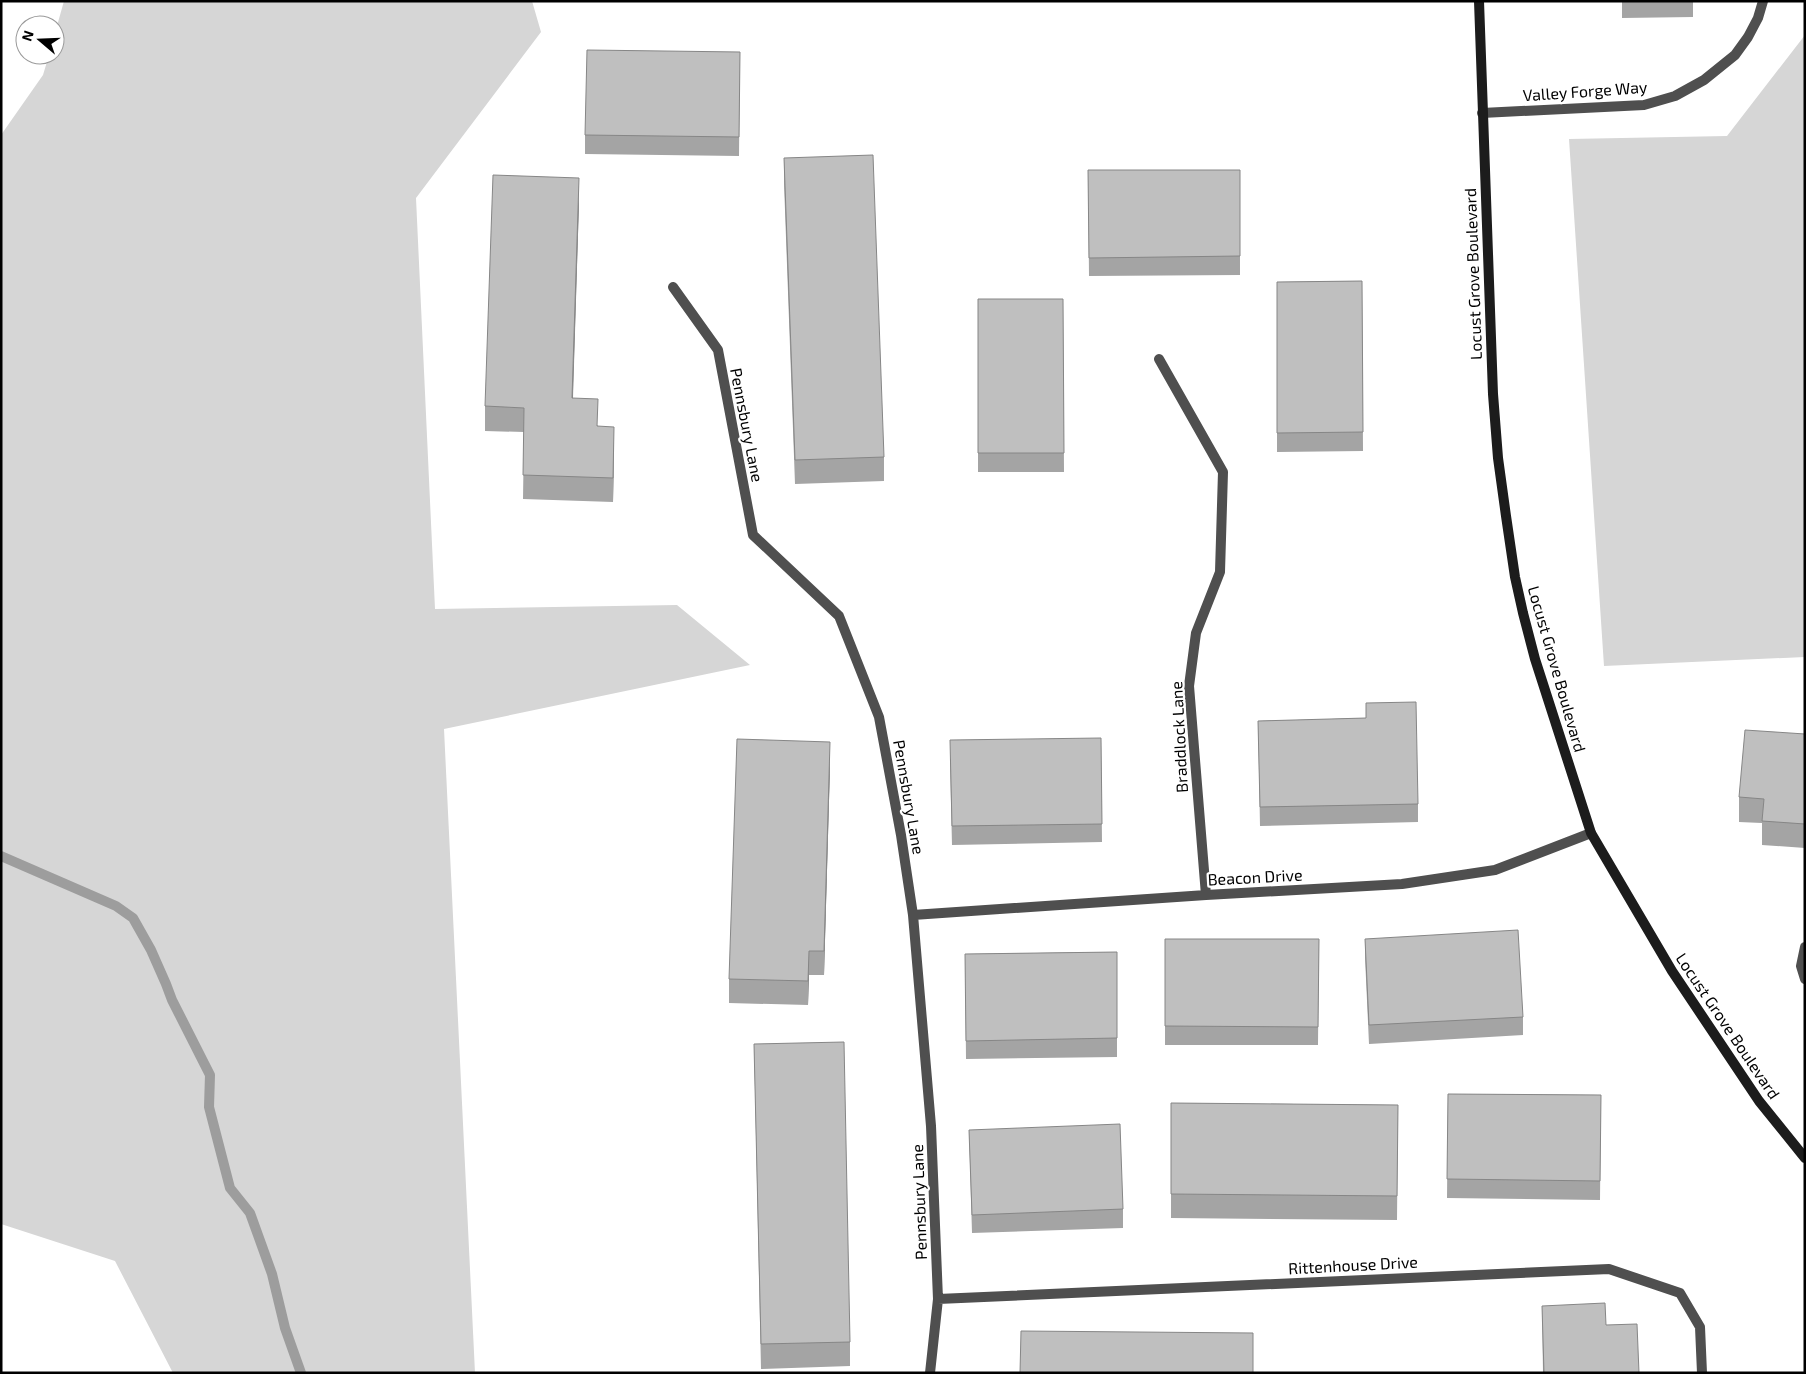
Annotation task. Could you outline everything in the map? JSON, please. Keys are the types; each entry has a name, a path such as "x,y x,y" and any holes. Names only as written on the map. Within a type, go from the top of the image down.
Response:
{"street":[{"name":"Locust Grove Boulevard","path":"1479,1 1493,394 1498,458 1515,577 1535,659 1591,833 1672,971 1759,1101 1805,1158"},
{"name":"Valley Forge Way","path":"1482,113 1644,105 1675,96 1704,80 1735,55 1748,37 1764,1"},
{"name":"Pennsbury Lane","path":"673,287 718,350 753,535 839,616 879,717 901,835 913,914 931,1126 938,1299 930,1373"},
{"name":"Braddlock Lane","path":"1159,360 1223,472 1220,572 1196,633 1189,686 1206,894"},
{"name":"Beacon Drive","path":"913,914 1206,894 1402,884 1494,870 1591,833"},
{"path":"1805,947 1801,966 1805,979"},
{"name":"Rittenhouse Drive","path":"938,1299 1609,1269 1680,1293 1700,1328 1702,1373"}],"shaded area":[{"path":"64,1 532,1 541,32 416,198 435,609 677,605 750,665 444,729 475,1373 173,1373 115,1261 1,1224 1,135 43,75 46,65 65,65 65,15 60,15"},
{"path":"1805,35 1805,657 1604,666 1569,139 1727,136"}],"building":[{"path":"587,50 740,52 739,137 585,135"},
{"path":"873,155 884,457 795,460 784,158"},
{"path":"1088,170 1240,170 1240,256 1089,258"},
{"path":"493,175 579,178 572,398 598,399 597,426 614,427 613,478 523,475 524,408 485,406"},
{"path":"1362,281 1363,432 1277,433 1277,282"},
{"path":"978,299 1063,299 1064,453 978,453"},
{"path":"1416,702 1418,804 1260,807 1258,721 1366,718 1366,703"},
{"path":"1745,730 1805,734 1805,824 1762,821 1764,799 1739,797"},
{"path":"1101,738 1102,824 952,826 950,740"},
{"path":"737,739 830,742 824,951 809,951 808,981 729,979"},
{"path":"1518,930 1523,1017 1369,1025 1365,939"},
{"path":"1165,939 1319,939 1318,1027 1165,1026"},
{"path":"1117,952 1117,1038 966,1041 965,954"},
{"path":"844,1042 850,1342 761,1344 754,1044"},
{"path":"1448,1094 1601,1095 1600,1181 1447,1179"},
{"path":"1171,1103 1398,1105 1397,1196 1171,1194"},
{"path":"1120,1124 1123,1209 972,1215 969,1130"},
{"path":"1605,1303 1606,1325 1637,1324 1639,1373 1544,1373 1542,1306"},
{"path":"1021,1331 1253,1333 1253,1373 1020,1373"}],"waterway":[{"path":"1,856 116,906 133,918 151,950 172,1000 210,1075 209,1107 230,1188 250,1213 272,1274 285,1328 301,1373"}]}
